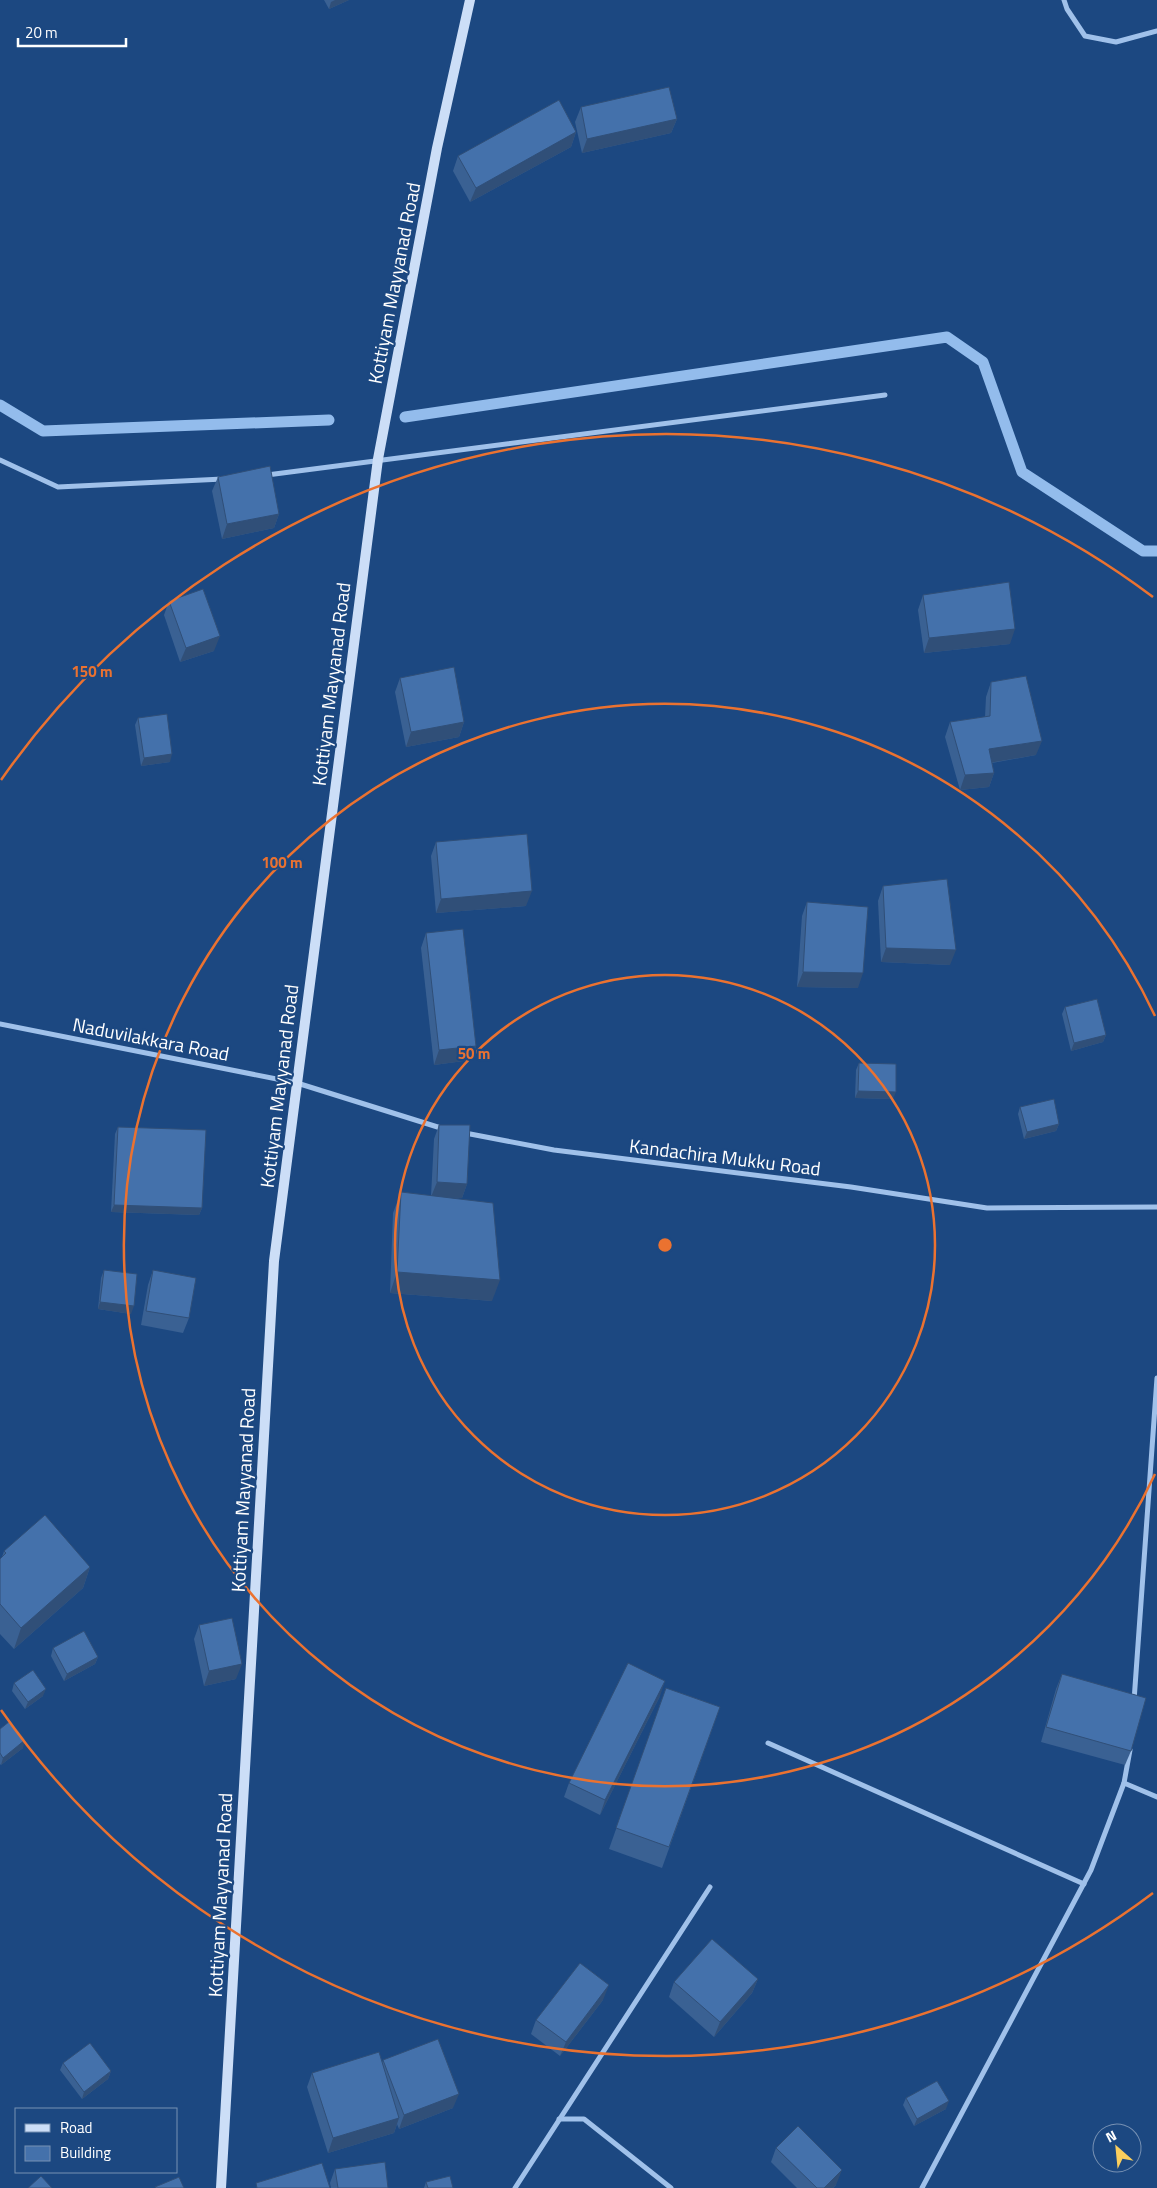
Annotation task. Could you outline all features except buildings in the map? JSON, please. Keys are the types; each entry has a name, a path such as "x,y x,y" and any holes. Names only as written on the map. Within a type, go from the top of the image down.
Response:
{"main road":[{"name":"Kottiyam Mayyanad Road","path":"221,2188 274,1261 378,459 437,148 470,0"}],"street":[{"path":"1064,0 1067,9 1085,36 1116,42 1157,31"},
{"path":"262,475 300,472 378,459 885,395"},
{"path":"0,460 58,487 234,478"},
{"name":"Naduvilakkara Road","path":"0,1024 296,1083"},
{"path":"296,1083 434,1127 452,1130"},
{"name":"Kandachira Mukku Road","path":"461,1132 554,1150 851,1187 987,1208 1157,1207"},
{"path":"1134,1705 1157,1378"},
{"path":"768,1743 1084,1884"},
{"path":"922,2188 1091,1870 1124,1783 1130,1745"},
{"path":"1124,1783 1157,1797"},
{"path":"515,2188 710,1887"},
{"path":"559,2119 584,2119 671,2188"}],"waterway":[{"path":"405,417 947,337 983,362 1022,472 1143,551 1157,551"},
{"path":"0,405 43,431 329,420"}]}
